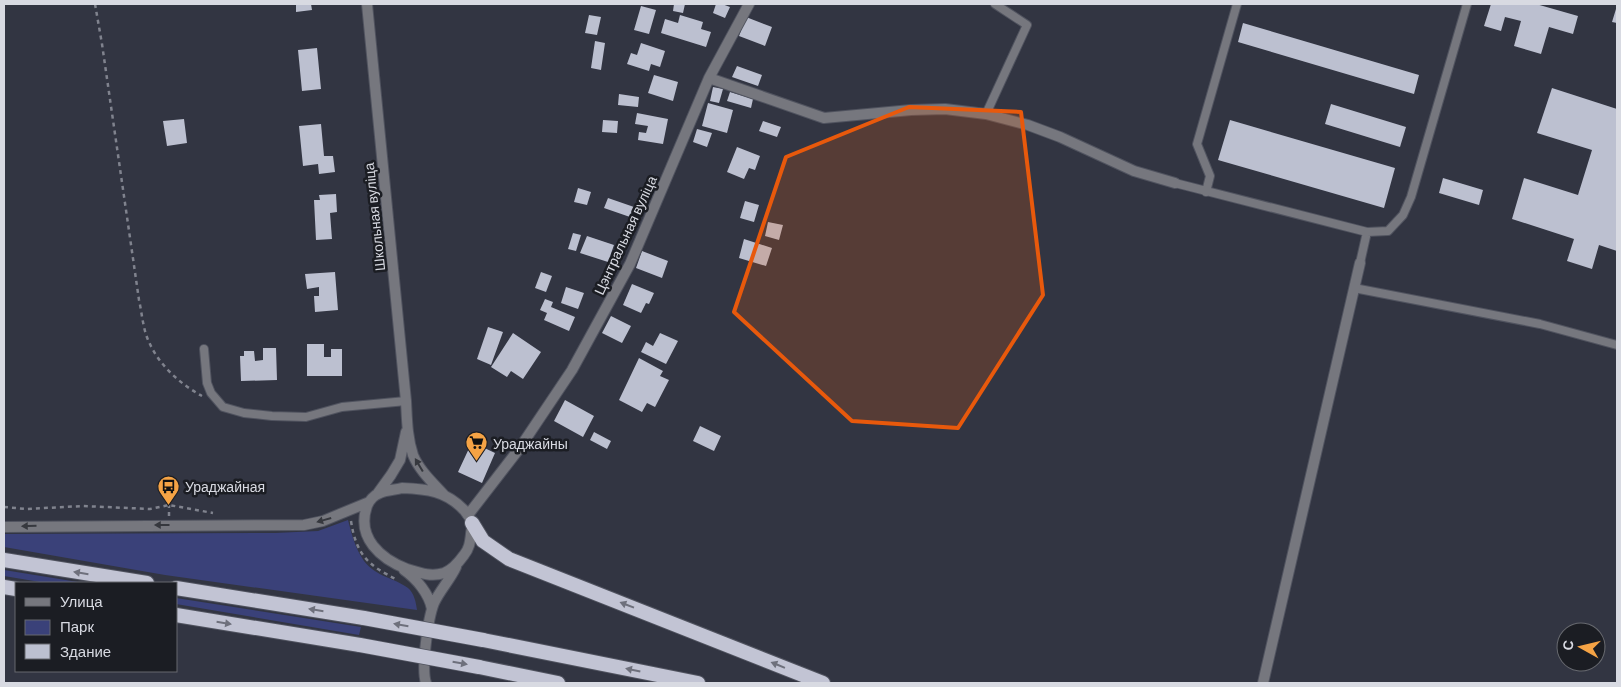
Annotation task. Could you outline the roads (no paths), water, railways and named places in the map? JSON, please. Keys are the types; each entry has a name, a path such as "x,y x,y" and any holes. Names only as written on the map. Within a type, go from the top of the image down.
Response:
{"highway":[{"path":"470,519 483,541 509,559 824,683"},
{"path":"4,560 141,582"},
{"path":"178,588 364,618 698,683"},
{"path":"178,615 360,645 558,683"}],"street":[{"name":"Школьная вуліца","path":"367,4 406,401 407,429"},
{"name":"Цэнтральная вуліца","path":"470,519 487,490 519,449 572,370 625,272 710,78 749,4"},
{"path":"710,78 824,118 911,110 945,109 986,114 1028,125 1060,137 1134,172 1175,183"},
{"path":"1264,683 1360,263"},
{"path":"4,527 304,525 323,521 369,502 378,493 400,460 407,429"},
{"path":"407,429 413,455 424,474 444,495"},
{"path":"378,493 402,488 430,491 444,495 456,502 470,519 469,546 432,609"},
{"path":"369,502 364,521 367,535 373,546 382,556 411,575 424,590 431,603 432,609 424,662 426,683"},
{"path":"395,564 424,574 433,575 446,572 459,561"}],"lane":[{"path":"986,114 1027,24 995,4"},
{"path":"1206,192 1210,176 1197,144 1237,4"},
{"path":"1175,183 1367,232 1388,231 1403,214 1411,197 1467,4"},
{"path":"1360,263 1367,232"},
{"path":"1354,288 1540,324 1617,345"},
{"path":"204,349 211,394 223,408 244,413 306,417 342,407 406,401"}],"place":[{"name":"Ураджайны","path":"477,462"},
{"name":"Ураджайная","path":"169,505"}]}
